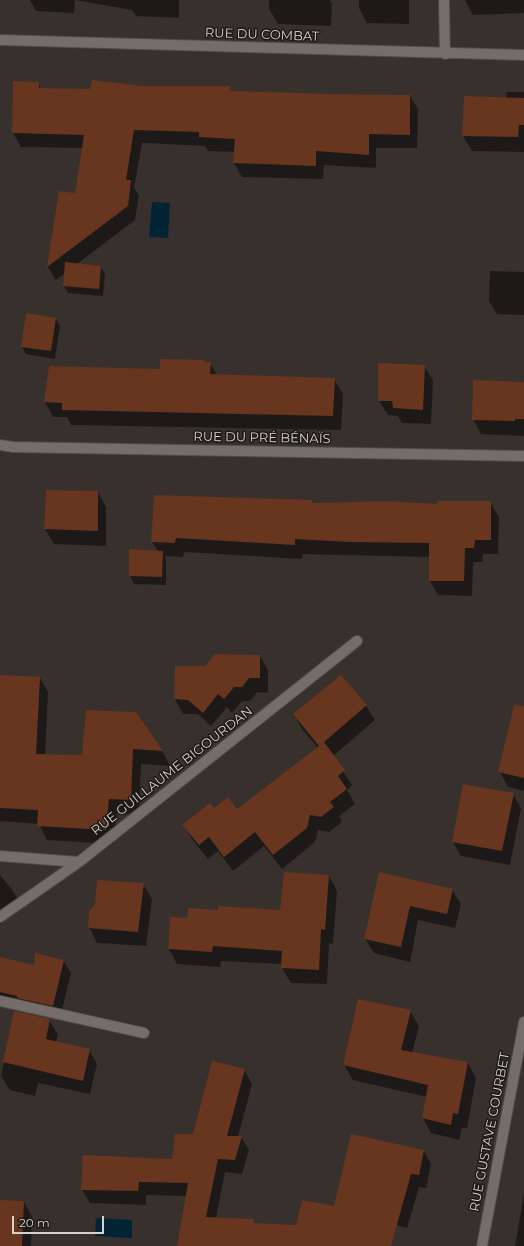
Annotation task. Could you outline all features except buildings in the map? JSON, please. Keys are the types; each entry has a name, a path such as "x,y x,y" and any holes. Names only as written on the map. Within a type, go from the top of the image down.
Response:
{"street":[{"path":"444,0 445,54"},
{"name":"RUE DU COMBAT","path":"0,40 445,54 524,55"},
{"name":"RUE DU PRÉ BÉNAÏS","path":"0,445 21,447 524,456"},
{"name":"RUE GUILLAUME BIGOURDAN","path":"0,917 79,862 357,642"},
{"path":"0,856 79,862"},
{"path":"0,1001 144,1033"},
{"name":"RUE GUSTAVE COURBET","path":"482,1246 524,1022"}],"water":[{"path":"152,202 170,203 168,238 149,237"},
{"path":"96,1218 132,1220 132,1238 95,1236"}]}
